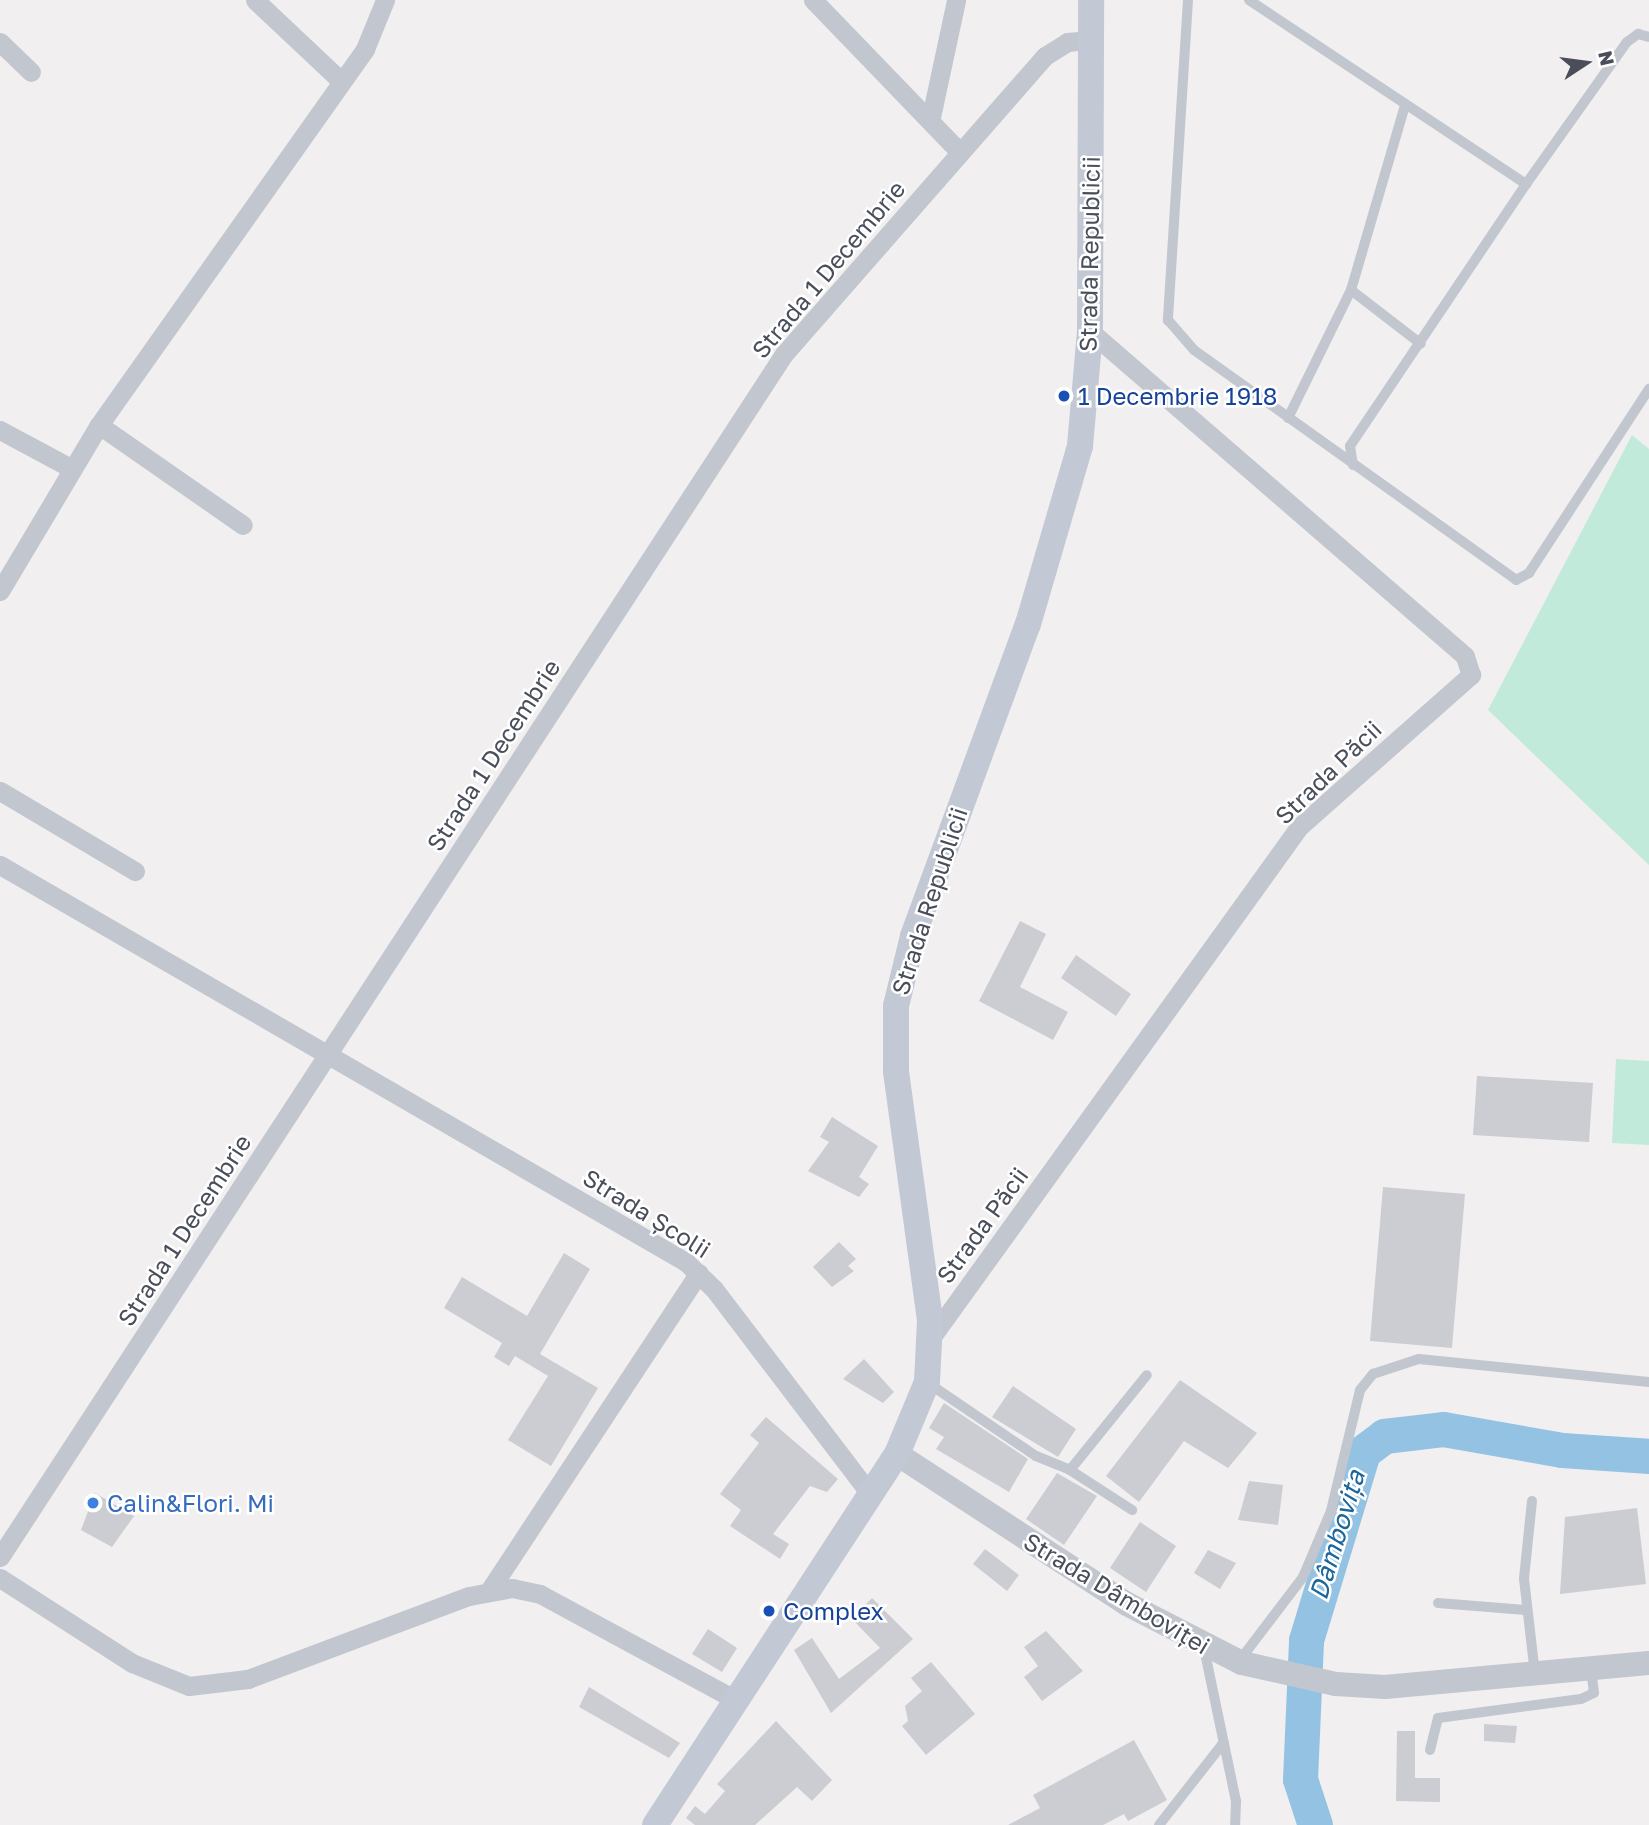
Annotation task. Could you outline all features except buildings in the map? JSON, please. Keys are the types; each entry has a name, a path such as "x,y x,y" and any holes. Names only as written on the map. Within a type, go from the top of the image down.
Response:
{"main road":[{"name":"Strada Republicii","path":"654,1825 734,1699 897,1454 927,1382 931,1338 894,1050 896,1006 913,936 1059,525 1080,446 1090,331 1091,0"}],"street":[{"path":"255,0 341,81"},
{"path":"813,0 930,117 960,152"},
{"path":"930,117 956,0"},
{"path":"0,591 99,425 365,49 383,1"},
{"name":"Strada 1 Decembrie","path":"0,1557 784,355 960,152 1054,49 1091,40"},
{"path":"0,42 31,72"},
{"name":"Strada Păcii","path":"931,1338 1299,827 1471,675 1465,656 1090,331"},
{"path":"99,425 243,525"},
{"path":"0,430 71,468"},
{"path":"0,791 135,871"},
{"name":"Strada Școlii","path":"0,865 328,1053 699,1273 870,1494"},
{"path":"489,1591 699,1273"},
{"name":"Strada Dâmboviței","path":"897,1454 1204,1648 1240,1662 1336,1684 1385,1687 1591,1670 1649,1662"},
{"path":"0,1578 152,1674 207,1688 248,1679 489,1591 540,1594 734,1699"}],"lane":[{"path":"1188,0 1168,320 1194,350 1353,465 1523,579 1649,389"},
{"path":"1249,0 1526,184"},
{"path":"1353,465 1350,446 1526,184 1626,42 1649,37"},
{"path":"1288,418 1351,290 1405,105"},
{"path":"1351,290 1421,344"},
{"path":"1240,1662 1303,1577 1331,1511 1360,1390 1373,1374 1419,1359 1649,1382"},
{"path":"1070,1470 1147,1375"},
{"path":"927,1382 1036,1456 1070,1470 1132,1510"},
{"path":"1532,1501 1526,1610 1535,1675"},
{"path":"1438,1603 1526,1610"},
{"path":"1204,1648 1224,1742 1234,1825"},
{"path":"1430,1751 1438,1718 1581,1699 1594,1693 1591,1670"},
{"path":"1159,1825 1224,1742"}],"green space":[{"path":"1632,435 1649,449 1649,865 1488,710"},
{"path":"1616,1059 1649,1061 1649,1145 1612,1143"}],"waterway":[{"name":"Dâmbovița","path":"1315,1825 1300,1779 1306,1640 1363,1452 1384,1436 1443,1429 1562,1450 1649,1456"}],"place":[{"name":"1 Decembrie 1918","path":"1064,396"},
{"name":"Calin&Flori. Mi","path":"93,1503"},
{"name":"Complex","path":"769,1611"}]}
